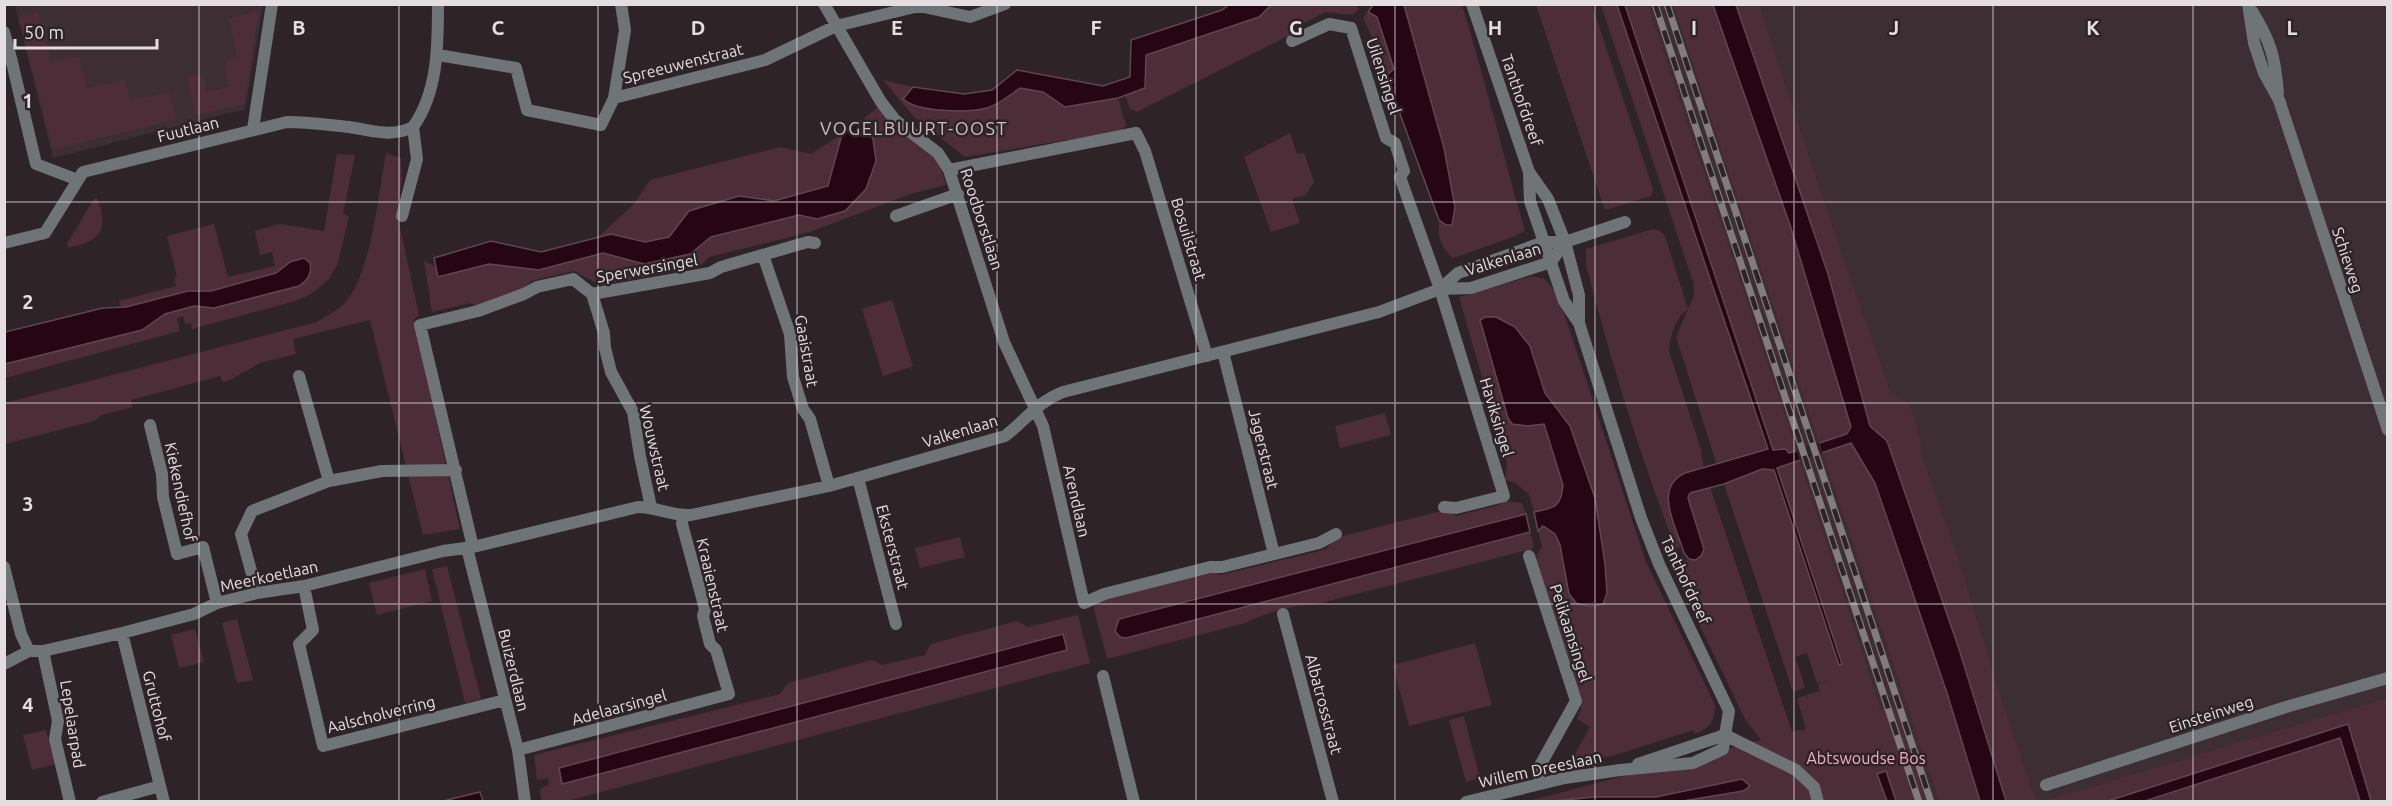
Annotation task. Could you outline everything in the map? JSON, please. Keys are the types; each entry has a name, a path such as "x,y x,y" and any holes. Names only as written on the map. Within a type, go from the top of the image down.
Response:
{"street":[{"path":"253,129 272,4"},
{"path":"402,216 417,159 413,127 423,113 438,55 438,4"},
{"path":"615,98 624,30 621,4"},
{"name":"Roodborstlaan","path":"824,4 881,102 895,120 938,153 949,170 1004,342 1034,407"},
{"name":"Spreeuwenstraat","path":"438,55 516,68 527,110 601,125 615,98 765,60 836,26 919,6 970,17 1005,4"},
{"name":"Tanthofdreef","path":"1472,4 1529,172 1548,199 1565,242 1579,295 1579,323"},
{"name":"Schieweg","path":"2248,5 2254,43 2264,73 2278,100 2388,430"},
{"name":"Uilensingel","path":"1292,41 1329,24 1351,28 1386,138 1395,143 1404,171 1400,177 1440,289"},
{"path":"4,32 8,59 36,164 78,180 45,233 4,243"},
{"name":"Fuutlaan","path":"78,180 83,172 287,122 395,134 413,127"},
{"name":"Bosuilstraat","path":"949,170 1136,133 1145,151 1207,356"},
{"name":"Tanthofdreef","path":"1529,172 1530,201 1564,301 1579,323 1641,518 1659,564 1730,711 1725,735"},
{"path":"896,216 958,194"},
{"name":"Valkenlaan","path":"1440,289 1458,273 1544,242 1565,242 1625,222"},
{"name":"Sperwersingel","path":"420,325 478,311 524,294 537,286 573,279 592,294 710,273 721,267 808,242 815,243"},
{"name":"Valkenlaan","path":"470,548 638,507 651,507 683,515 829,486 858,478 1005,436 1022,423 1034,407 1047,398 1379,312 1440,289 1471,288 1551,262 1565,242"},
{"name":"Gaaistraat","path":"763,255 790,334 794,376 802,409 810,419 829,486"},
{"name":"Haviksingel","path":"1440,289 1504,496 1456,508 1444,507"},
{"name":"Wouwstraat","path":"592,294 604,333 611,372 633,412 651,507"},
{"name":"Buizerdlaan","path":"420,325 456,470 470,548 518,750 525,801"},
{"name":"Jagerstraat","path":"1223,352 1274,554"},
{"path":"299,376 329,481"},
{"name":"Arendlaan","path":"1034,407 1043,426 1084,603 1104,594 1210,567 1222,567 1274,554"},
{"name":"Kiekendiefhof","path":"150,425 162,474 163,497 177,554 203,548 217,603"},
{"path":"257,593 241,534 252,511 329,481 382,471 456,470"},
{"name":"Eksterstraat","path":"858,478 896,624"},
{"name":"Kraaienstraat","path":"683,515 682,524 705,609 702,616 710,644 716,650 729,694"},
{"path":"1274,554 1319,543 1335,534"},
{"name":"Meerkoetlaan","path":"4,664 29,651 43,651 122,633 194,614 217,603 257,593 304,586 443,551 470,548"},
{"name":"Pelikaansingel","path":"1529,556 1576,701 1538,769 1540,783"},
{"path":"4,567 21,634 29,651"},
{"name":"Aalscholverring","path":"304,586 314,630 299,644 323,746 505,700"},
{"name":"Albatrosstraat","path":"1283,614 1333,801"},
{"name":"Gruttohof","path":"122,633 164,801"},
{"name":"Lepelaarpad","path":"43,651 58,722 55,739 70,801"},
{"path":"1103,676 1134,801"},
{"name":"Einsteinweg","path":"2046,785 2286,707 2388,678"},
{"name":"Adelaarsingel","path":"518,750 729,694"},
{"path":"1725,735 1796,770 1814,787 1818,801"},
{"name":"Willem Dreeslaan","path":"1467,801 1540,783 1620,770 1693,763 1723,749 1725,735 1620,770"},
{"path":"102,801 160,786"}],"shaded area":[{"path":"1230,4 1271,5 1259,17 1146,55 1145,88 1118,98 1065,107 1043,92 1020,88 1001,102 987,108 956,111 919,107 903,99 913,87 964,94 992,90 1017,70 1103,86 1130,77 1131,40 1222,10"},
{"path":"15,5 263,5 245,109 53,158"},
{"path":"1373,5 1404,5 1444,148 1455,207 1452,225 1446,225 1439,220 1386,76 1394,69 1377,17 1368,12"},
{"path":"1617,5 1625,5 1773,450 1786,449 1789,453 1847,434 1851,427 1790,225 1713,5 1736,5 1828,274 1870,426 1887,441 1959,649 2006,801 1980,801 1947,693 1875,483 1851,443 1777,468 1842,664 1839,665 1774,470 1762,469 1724,484 1690,493 1688,498 1704,549 1701,556 1695,560 1689,559 1684,553 1668,498 1675,480 1685,473 1768,449"},
{"path":"1648,5 1673,5 1939,801 1911,801"},
{"path":"1736,5 2387,5 2387,724 2119,801 2006,801 1959,649 1870,426"},
{"path":"861,121 873,139 876,161 866,189 845,211 817,219 799,215 711,237 690,254 644,264 603,253 539,270 489,264 438,277 434,258 491,241 541,252 611,234 645,242 669,237 689,211 739,196 774,201 828,186 842,134"},
{"path":"304,258 310,263 310,274 299,286 214,308 194,306 165,314 142,330 5,364 5,332 103,308 126,307 188,291 211,291 276,273 290,262"},
{"path":"1485,317 1496,317 1515,327 1530,346 1545,393 1570,426 1595,498 1605,564 1607,593 1603,604 1591,606 1577,604 1569,594 1560,545 1555,534 1543,526 1538,531 1534,512 1555,506 1560,498 1563,485 1544,424 1527,426 1512,424 1508,418 1480,320"},
{"path":"1526,514 1530,532 1126,638 1120,637 1115,631 1119,619"},
{"path":"1063,634 1067,650 562,784 559,768"},
{"path":"2348,724 2371,801 2360,801 2340,738 2145,801 2108,801"},
{"path":"1886,771 1896,801 1887,801 1877,774"},
{"path":"1742,779 1750,786 1743,791 1683,801 1555,801 1594,797 1656,797"},
{"path":"480,792 483,801 443,801"}],"green space":[{"path":"1351,4 1359,8 1353,15 1326,12 1292,29 1294,33 1137,112 1130,109 1125,96 1145,88 1145,55 1259,17 1271,5"},
{"path":"1404,5 1462,5 1525,231 1453,258 1445,250 1439,237 1439,220 1446,225 1452,225 1455,207 1444,148"},
{"path":"1536,5 1592,5 1653,189 1651,196 1605,210"},
{"path":"1601,5 1617,5 1768,449 1717,465 1676,337 1694,295 1694,285"},
{"path":"1625,5 1648,5 1797,451 1789,454 1786,449 1773,451"},
{"path":"1673,5 1713,5 1790,225 1851,427 1847,434 1819,443"},
{"path":"1736,5 1759,5 1841,252 1891,393 1910,405 1921,441 1922,456 1955,549 2036,801 2006,801 1959,649 1887,441 1870,426 1828,274"},
{"path":"259,11 244,104 195,115 187,77 203,74 207,92 229,86 225,66 227,61 237,58 229,19"},
{"path":"38,12 51,61 79,56 87,88 124,80 131,100 170,92 176,120 53,149 18,17"},
{"path":"1368,12 1377,17 1394,69 1386,76 1375,43 1363,18"},
{"path":"883,80 913,87 903,99 937,107 964,110 990,105 1020,88 1043,92 1065,107 1118,98 1126,125 1121,131 965,157 915,118"},
{"path":"878,107 886,119 938,160 946,185 910,194 810,232 709,257 699,267 600,285 574,271 531,281 525,288 477,307 470,303 432,312 424,261 435,266 438,277 489,264 539,270 603,253 644,264 690,254 711,238 800,215 817,219 873,139 861,121"},
{"path":"1290,133 1297,154 1304,153 1314,182 1306,195 1292,199 1300,223 1271,232 1244,157"},
{"path":"842,134 828,186 774,201 739,196 689,211 669,237 645,242 611,234 599,236 634,204 650,180 781,147 811,154"},
{"path":"386,153 401,158 402,180 397,213 419,316 414,319 460,529 423,535 370,320 293,339 296,354 260,363 232,379 223,382 220,376 131,400 133,407 102,415 94,421 5,444 5,403 317,322 341,307 353,291 367,254"},
{"path":"337,154 355,155 343,214 349,216 338,263 329,279 313,293 295,301 192,329 191,323 185,324 183,316 177,318 180,331 5,378 5,364 143,329 165,314 194,306 215,308 305,281 311,273 308,259 290,262 276,273 211,291 188,291 126,307 121,307 119,301 176,286 174,278 177,277 167,236 214,224 228,277 275,266 272,252 260,255 255,231 280,224 324,231"},
{"path":"97,198 102,218 99,232 88,242 68,247 67,244 94,199"},
{"path":"1653,229 1665,236 1688,309 1674,328 1669,351 1700,446 1704,468 1685,473 1672,483 1668,504 1681,544 1676,549 1627,408 1586,265 1586,249"},
{"path":"1533,276 1545,279 1558,295 1646,562 1715,705 1711,723 1695,734 1693,730 1612,756 1570,763 1590,727 1577,719 1581,710 1581,702 1535,560 1542,546 1538,531 1543,526 1555,534 1565,568 1607,593 1604,553 1595,498 1570,426 1545,393 1530,346 1496,317 1485,317 1527,426 1544,423 1563,485 1562,496 1554,508 1534,512 1529,494 1515,483 1505,480 1507,464 1459,297"},
{"path":"892,300 913,366 883,376 862,309"},
{"path":"1385,413 1391,435 1340,448 1335,426"},
{"path":"1851,442 1875,483 1947,693 1980,801 1939,801 1822,451"},
{"name":"Abtswoudse Bos","path":"1799,459 1881,710 1894,707 1926,801 1525,802 1761,740 1745,719 1669,562 1695,559 1688,495 1710,487 1792,732 1806,729 1797,698 1820,691 1818,684 1828,680 1817,683 1807,653 1795,657 1805,687 1795,692 1792,689 1724,484 1762,469 1774,470 1839,664 1842,664 1777,468"},
{"path":"1505,501 1522,503 1526,514 1119,619 1123,638 1530,532 1534,546 1532,549 1321,603 1301,605 1245,623 1107,659 1093,605 1105,598 1212,571 1221,575 1327,549 1335,538 1445,510 1456,516 1499,505"},
{"path":"960,537 965,557 920,568 915,548"},
{"path":"447,566 481,699 465,703 432,569"},
{"path":"425,569 432,601 377,615 369,583"},
{"path":"1078,615 1090,663 567,801 541,801 540,788 549,785 548,778 537,780 534,755 780,694 788,683 872,660 882,665 925,655 931,644 1017,621 1028,627","holes":["1063,634 1066,650 562,783 560,768"]},
{"path":"237,619 253,680 237,683 222,623"},
{"path":"195,629 204,662 179,668 171,635"},
{"path":"1475,643 1492,705 1409,726 1393,665"},
{"path":"2387,698 2387,801 2371,801 2347,724 2108,801 2042,802"},
{"path":"1464,716 1480,778 1466,782 1449,720"},
{"path":"46,730 55,764 32,770 23,735"},
{"path":"2340,737 2360,801 2145,802"}],"pier":[{"path":"1819,442 1823,453 1800,461 1796,450"}],"railway":[{"path":"1655,4 1919,802"},
{"path":"1667,4 1931,802"}],"district":[{"name":"VOGELBUURT-OOST","path":"914,129"}]}
